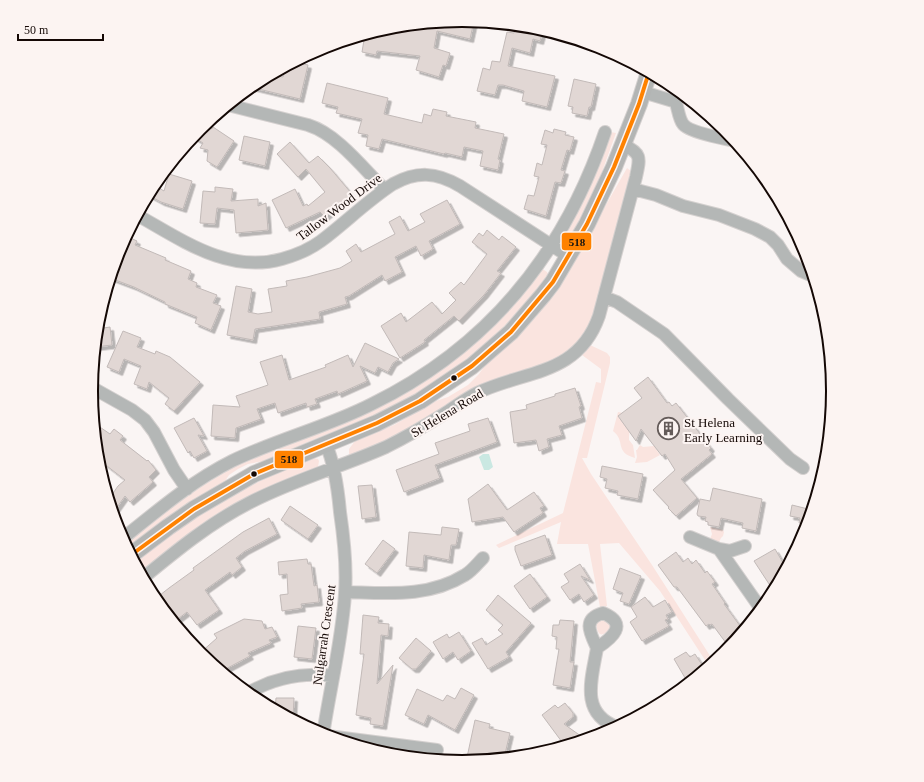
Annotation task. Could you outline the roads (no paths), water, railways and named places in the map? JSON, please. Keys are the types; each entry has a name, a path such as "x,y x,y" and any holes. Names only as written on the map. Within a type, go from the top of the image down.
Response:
{"main road":[{"name":"St Helena Road","path":"136,551 194,509 254,474 406,410 472,366 511,332 553,282 600,199 623,145 647,78"}],"street":[{"path":"643,92 676,103 682,123 685,127 697,132 723,138"},
{"path":"234,107 308,125 320,130 339,144 384,189"},
{"path":"128,534 187,489 231,462 372,405 428,372 452,355 483,328 519,288 552,246 580,196 605,132"},
{"name":"St Helena Road","path":"148,574 194,537 224,516 279,488 360,458 402,439 468,398 482,391 561,364 578,351 588,339 596,325 638,168 639,158 636,151 623,145"},
{"name":"Tallow Wood Drive","path":"142,218 192,246 217,257 243,262 268,262 291,257 312,247 384,189 400,180 414,175 429,175 445,178 468,191 568,256"},
{"path":"633,189 656,195 683,206 719,215 755,229 770,237 778,245 786,259 801,271 807,273"},
{"path":"604,297 617,302 664,334 790,459 803,468"},
{"path":"98,391 132,410 145,420 154,432 174,470 187,489"},
{"name":"Nulgarrah Crescent","path":"324,727 340,633 345,592 345,563 341,517 333,468 326,444"},
{"path":"690,537 719,549 730,550 745,546"},
{"path":"719,549 757,605"},
{"path":"345,592 403,594 428,590 450,583 467,574 483,558"},
{"path":"597,648 591,682 591,700 594,710 602,719 609,723"},
{"path":"254,690 267,683 281,679 309,675 333,676"},
{"path":"357,740 437,750"}],"water":[{"path":"483,454 489,454 493,467 489,470 484,470 479,457"}],"place":[{"name":"St Helena Early Learning","path":"669,429"}]}
